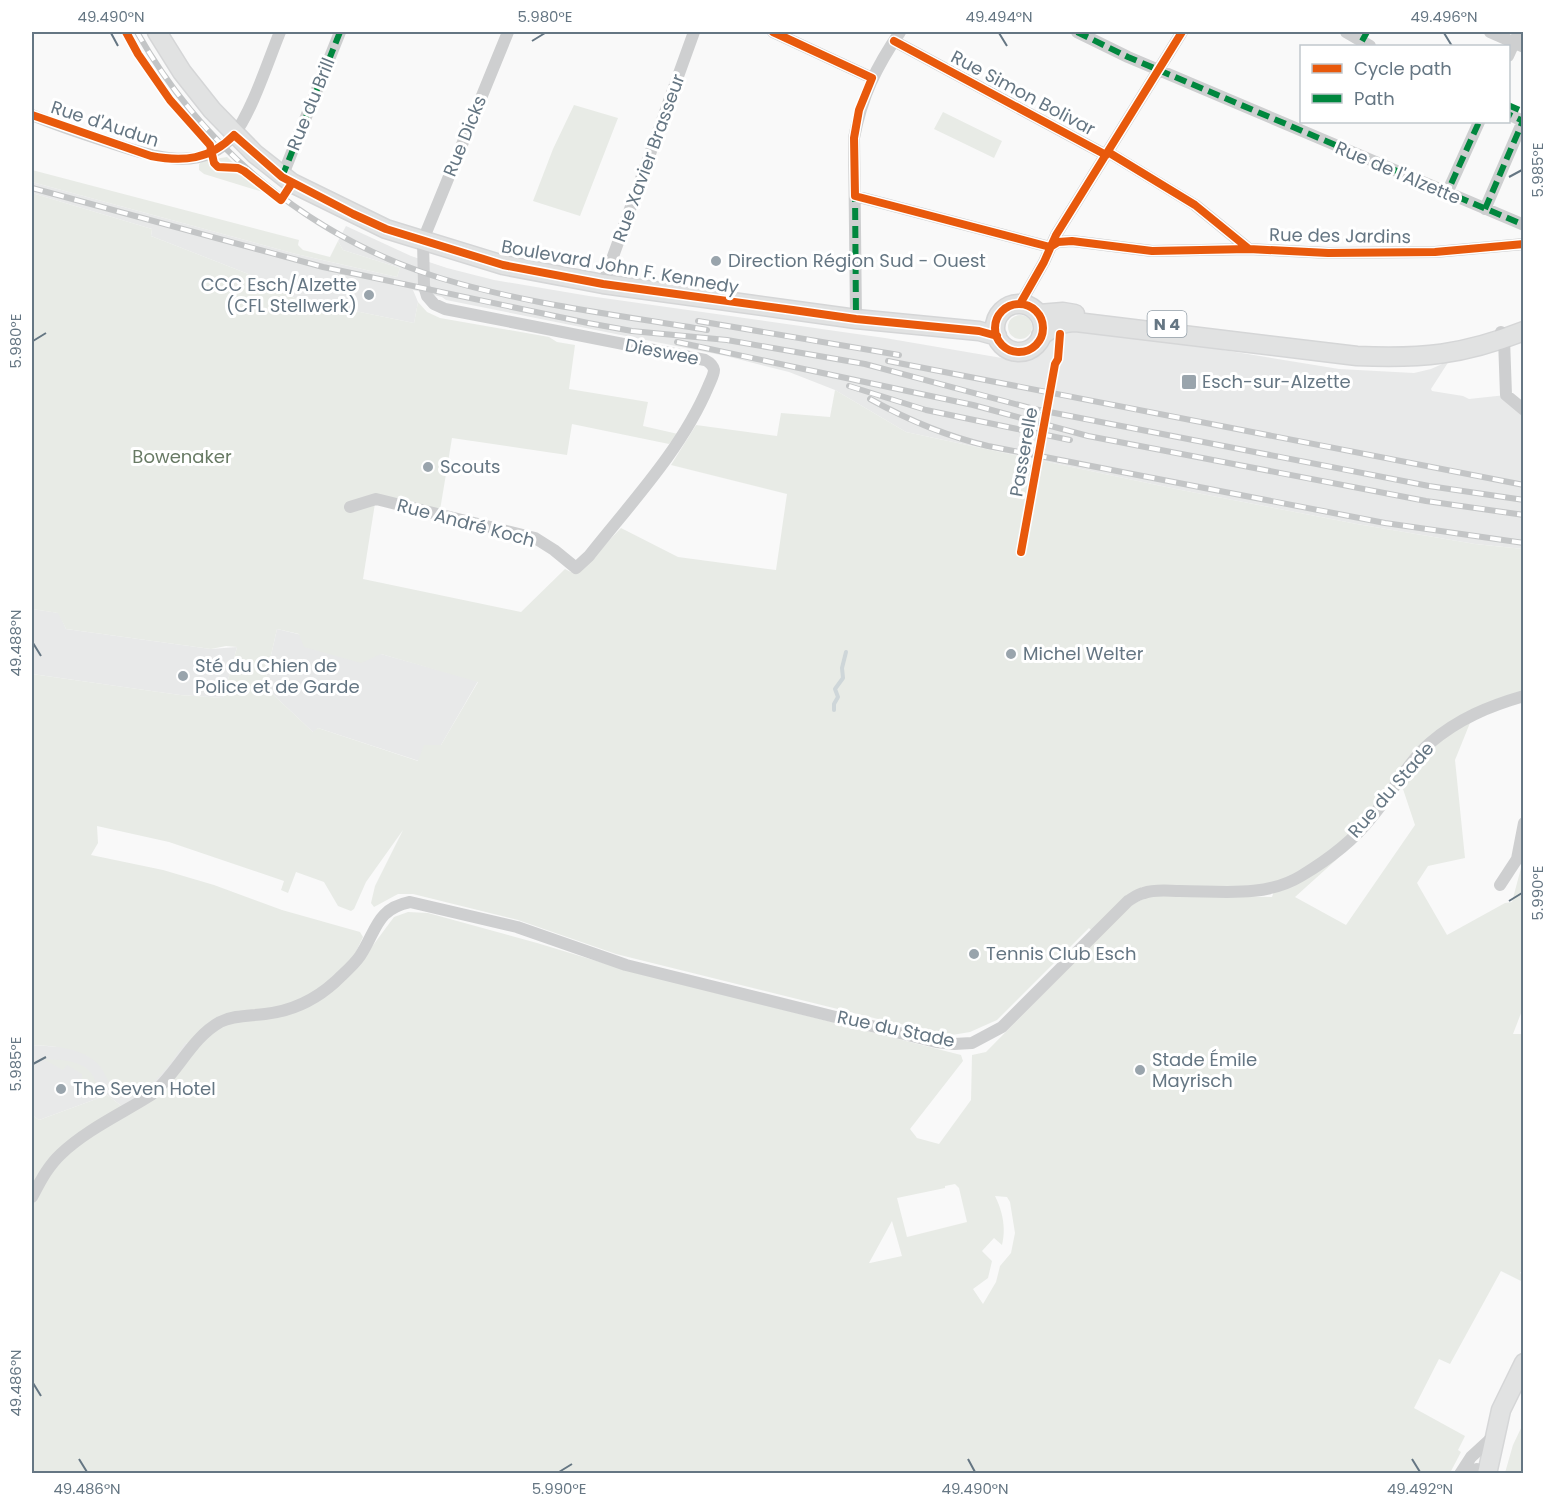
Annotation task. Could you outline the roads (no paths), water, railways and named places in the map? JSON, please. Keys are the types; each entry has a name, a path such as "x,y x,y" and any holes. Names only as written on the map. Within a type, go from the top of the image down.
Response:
{"main road":[{"name":"Boulevard John F. Kennedy","path":"157,32 201,96 234,135 282,177 386,229 503,265 603,284 997,336"},
{"path":"1027,305 1039,314 1042,321 1041,336 1033,347 1019,352 1005,347 997,336 998,316 1007,307 1027,305"},
{"name":"N 4","path":"1039,314 1063,312 1367,349 1396,350 1438,347 1524,331"},
{"name":"Boulevard John F. Kennedy","path":"885,321 979,320 998,316"},
{"name":"N 4","path":"1041,336 1053,326 1064,322 1076,322 1357,356 1394,358 1439,356 1502,335 1524,322"},
{"path":"1488,1469 1501,1410 1524,1363"}],"street":[{"path":"234,135 245,118 280,32"},
{"name":"Rue du Brill","path":"282,177 340,32"},
{"name":"Rue Dicks","path":"423,240 508,32"},
{"name":"Rue Xavier Brasseur","path":"603,284 694,32"},
{"path":"773,32 872,78"},
{"name":"Rue de l'Alzette","path":"1077,32 1158,70 1524,225"},
{"path":"1020,304 1050,247 1182,32"},
{"path":"1346,32 1366,40"},
{"path":"1490,32 1519,41 1510,54"},
{"path":"856,319 854,138 859,110 872,78 897,36"},
{"name":"Rue Simon Bolivar","path":"897,36 1107,153 1195,205 1249,249"},
{"path":"1510,105 1524,112"},
{"path":"1485,209 1523,121 1510,114"},
{"name":"Rue d'Audun","path":"32,115 151,156 168,159 184,159 212,152 234,135"},
{"path":"1447,193 1479,123"},
{"path":"855,196 1050,247"},
{"name":"Dieswee","path":"423,240 424,286 427,296 434,304 444,309 705,360 711,363 714,369 704,397 678,442 589,556 576,567"},
{"name":"Rue des Jardins","path":"1050,247 1058,242 1072,241 1152,251 1249,249 1328,253 1435,252 1524,244"},
{"path":"1502,335 1506,395 1524,410"},
{"name":"Rue André Koch","path":"350,507 376,499 534,538 576,567"},
{"name":"Rue du Stade","path":"32,1197 59,1156 74,1143 163,1086 208,1030 236,1017 287,1010 311,1000 335,982 358,958 386,910 396,904 410,902 517,927 626,965 936,1042 972,1043 1002,1028 1128,901 1143,893 1160,891 1254,891 1290,882 1303,875 1353,837 1370,819 1412,762 1436,738 1474,713 1494,704 1524,696"},
{"path":"1500,885 1517,859 1524,823"},
{"path":"1462,1473 1471,1457 1495,1435"},
{"path":"1471,1457 1488,1469"},
{"path":"1462,1473 1488,1469"}],"waterway":[{"path":"834,710 838,697 835,689 843,678 842,668 846,652"}],"railway":[{"path":"137,32 164,75 194,114 228,151 265,184 305,213 348,239 393,261 473,287 572,308 707,330"},
{"path":"32,188 323,267 588,323 632,331 727,340 865,364 1034,409 1429,486 1524,500"},
{"path":"698,321 899,355"},
{"path":"677,342 973,405 1088,436 1426,501 1524,515"},
{"path":"888,361 1524,485"},
{"path":"849,386 926,410 1070,440"},
{"path":"870,399 927,427 988,446 1385,523 1524,543"}],"place":[{"name":"Direction Région Sud - Ouest","path":"716,261"},
{"name":"CCC Esch/Alzette (CFL Stellwerk)","path":"369,295"},
{"name":"Esch-sur-Alzette","path":"1189,382"},
{"name":"Scouts","path":"428,467"},
{"name":"Michel Welter","path":"1011,654"},
{"name":"Sté du Chien de Police et de Garde","path":"183,676"},
{"name":"Tennis Club Esch","path":"974,954"},
{"name":"Stade Émile Mayrisch","path":"1140,1070"},
{"name":"The Seven Hotel","path":"61,1089"}],"park label":[{"name":"Bowenaker","path":"182,457"}]}
